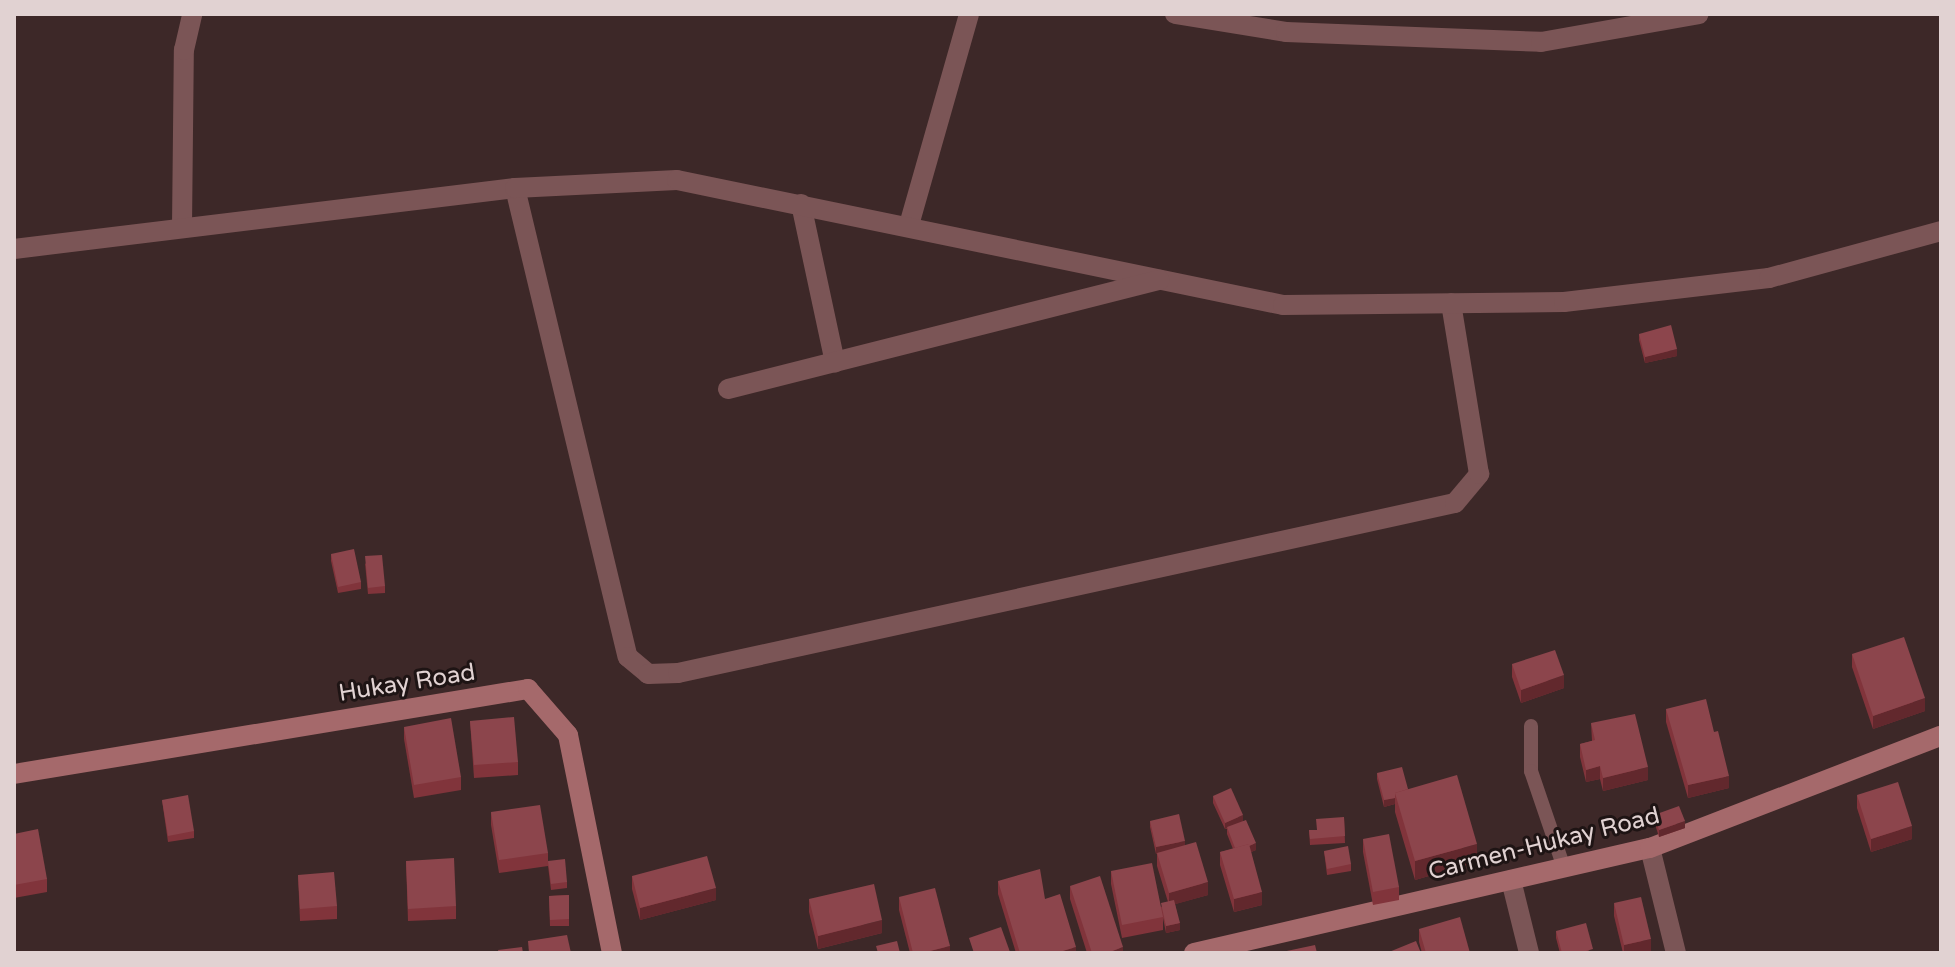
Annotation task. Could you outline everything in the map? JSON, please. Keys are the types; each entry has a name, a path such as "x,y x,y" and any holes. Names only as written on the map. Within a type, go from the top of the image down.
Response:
{"street":[{"path":"182,227 184,50 192,14"},
{"path":"909,225 969,14"},
{"path":"1175,14 1286,32 1541,42 1699,14"},
{"path":"14,249 515,188 677,180 909,225 1283,305 1564,302 1769,278 1941,231"},
{"path":"515,188 628,657 648,674 678,673 1455,503 1479,474 1451,303"},
{"path":"801,204 835,362"},
{"path":"728,389 1163,279"},
{"name":"Hukay Road","path":"14,774 528,689 568,735 612,953"},
{"name":"Carmen-Hukay Road","path":"1194,953 1650,848 1941,736"},
{"path":"1650,848 1676,953"},
{"path":"1511,880 1529,953"}],"lane":[{"path":"1531,726 1531,771 1564,868"}],"building":[{"path":"1671,325 1677,349 1645,357 1639,334"},
{"path":"354,549 361,582 338,587 331,554"},
{"path":"382,555 385,586 368,588 365,556"},
{"path":"1904,637 1925,698 1873,716 1852,654"},
{"path":"1555,650 1564,675 1521,690 1512,664"},
{"path":"1706,699 1729,776 1688,785 1666,709"},
{"path":"1635,714 1648,767 1603,778 1600,766 1586,770 1580,744 1595,740 1591,723"},
{"path":"514,717 518,762 474,765 470,721"},
{"path":"451,718 461,777 414,785 404,727"},
{"path":"1402,767 1408,789 1395,793 1395,798 1384,800 1377,773"},
{"path":"1457,775 1477,844 1415,861 1395,793"},
{"path":"1898,782 1912,826 1871,839 1857,795"},
{"path":"1231,788 1243,815 1225,823 1213,796"},
{"path":"188,795 194,831 168,836 162,800"},
{"path":"540,805 548,853 499,860 491,812"},
{"path":"1679,806 1685,821 1659,830 1654,815"},
{"path":"1179,814 1185,841 1156,847 1150,821"},
{"path":"1344,817 1345,836 1310,839 1309,830 1317,830 1316,819"},
{"path":"1246,820 1256,843 1235,848 1227,827"},
{"path":"38,829 47,879 14,885 14,834"},
{"path":"1389,834 1399,887 1373,892 1363,839"},
{"path":"1196,842 1208,882 1169,893 1157,853"},
{"path":"1249,844 1262,892 1234,899 1220,852"},
{"path":"1348,846 1351,864 1327,869 1324,851"},
{"path":"707,856 716,888 640,908 632,876"},
{"path":"454,858 456,906 408,909 406,861"},
{"path":"565,859 567,882 551,884 548,861"},
{"path":"1152,863 1163,917 1122,925 1111,871"},
{"path":"1040,869 1045,899 1060,894 1076,947 1056,953 1020,953 998,881"},
{"path":"334,872 337,906 300,909 298,875"},
{"path":"1100,876 1123,947 1107,953 1092,953 1070,886"},
{"path":"874,884 882,920 818,936 809,899"},
{"path":"935,888 950,946 913,953 899,897"},
{"path":"569,895 569,919 550,920 549,896"},
{"path":"1641,897 1651,939 1624,945 1614,903"},
{"path":"1174,900 1180,923 1166,926 1161,903"},
{"path":"1460,917 1470,953 1426,953 1419,929"},
{"path":"1586,923 1593,949 1562,953 1556,931"},
{"path":"1001,927 1010,952 974,953 969,938"},
{"path":"567,935 571,953 529,953 528,941"},
{"path":"897,941 900,953 878,953 876,946"},
{"path":"1416,941 1421,953 1389,952"},
{"path":"1315,945 1317,953 1282,953 1282,952"},
{"path":"522,947 523,953 499,953 498,950"}]}
